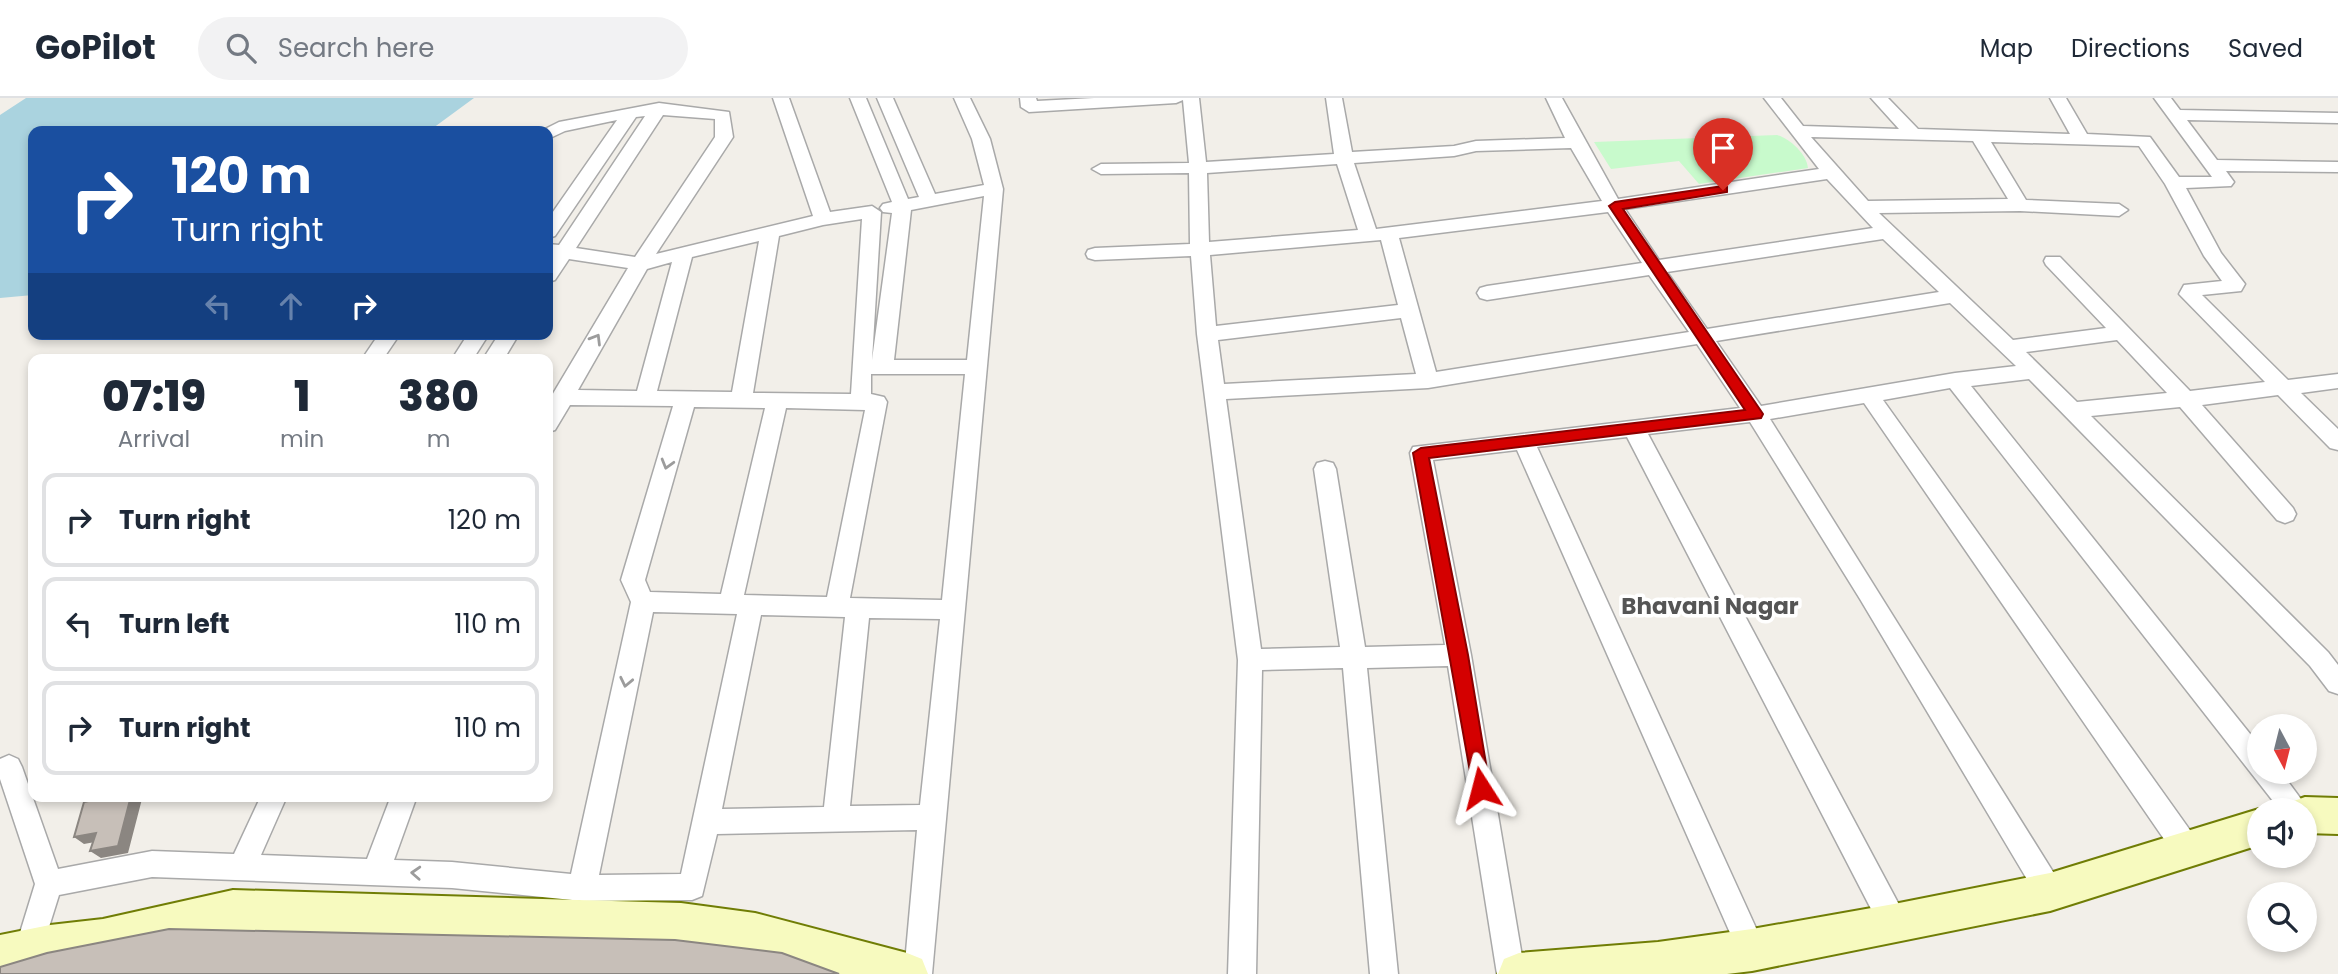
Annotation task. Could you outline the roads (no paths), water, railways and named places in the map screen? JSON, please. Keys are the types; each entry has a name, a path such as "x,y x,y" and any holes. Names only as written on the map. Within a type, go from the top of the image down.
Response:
{"street":[{"path":"781,98 823,219"},
{"path":"858,98 902,205 883,367"},
{"path":"885,98 929,200"},
{"path":"918,974 994,189 981,139 962,98"},
{"path":"1028,98 1029,107 1177,98"},
{"path":"1191,98 1198,168 1200,251 1207,334 1250,660 1242,974"},
{"path":"1334,98 1344,160 1368,234"},
{"path":"1554,98 1575,143 1654,267 1756,414 2050,892"},
{"path":"1772,98 1831,173 1887,232 2034,370 2071,410 2328,656 2338,683"},
{"path":"1879,98 1913,134"},
{"path":"2058,98 2081,138"},
{"path":"2162,98 2225,182 2174,183"},
{"path":"659,108 556,251 640,264 823,219 994,189"},
{"path":"553,131 559,127 659,108 693,108 723,116 725,130 724,137 640,264 553,412"},
{"path":"553,225 630,113"},
{"path":"2176,115 2338,118"},
{"path":"1797,131 2144,141 2174,183 2213,257 2235,284 2192,290 2189,294 2338,442"},
{"path":"1979,136 2020,205"},
{"path":"1101,169 1198,168 1344,160 1454,151 1476,146 1575,143"},
{"path":"800,157 791,160 791,165 801,196"},
{"path":"2214,165 2338,167"},
{"path":"1095,254 1200,251 1389,234 1615,206 1831,173"},
{"path":"1863,207 2020,205 2119,210"},
{"path":"862,402 861,367 872,212"},
{"path":"1487,293 1887,232"},
{"path":"741,401 770,233"},
{"path":"1389,234 1428,381"},
{"path":"645,399 684,253"},
{"path":"2053,261 2185,400 2285,514"},
{"path":"980,339 997,331 998,285"},
{"path":"1216,392 1428,381 1953,296"},
{"path":"1207,334 1409,310"},
{"path":"2010,347 2121,333"},
{"path":"861,367 976,367"},
{"path":"1511,974 1459,655 1421,453 1756,414 1955,380 2034,370"},
{"path":"1955,380 2247,749"},
{"path":"2071,410 2185,400 2338,381"},
{"path":"1869,395 2187,849"},
{"path":"561,397 877,402 847,606 836,817"},
{"path":"582,888 643,602 633,580 686,398"},
{"path":"49,884 152,864 452,875 582,888 692,887 706,822 740,606 777,401"},
{"path":"1634,429 1894,924"},
{"path":"1523,440 1752,950"},
{"path":"1325,469 1354,657 1384,974"},
{"path":"643,602 952,610"},
{"path":"1250,660 1459,655"},
{"path":"9,767 49,884 10,959"},
{"path":"2275,784 2286,798"},
{"path":"242,867 271,802"},
{"path":"376,871 402,802"},
{"path":"2317,815 2338,816"},
{"path":"706,822 836,817 932,817"},
{"path":"1519,974 1658,963 1752,950 1894,924 2050,892 2247,831"},
{"path":"452,875 456,916"},
{"path":"456,916 487,877"},
{"path":"10,959 233,910 681,923 755,933 907,974"}],"water":[{"path":"26,98 474,98 436,126 28,126 28,295 0,298 0,115"}],"district":[{"name":"Bhavani Nagar","path":"1710,606"}]}
